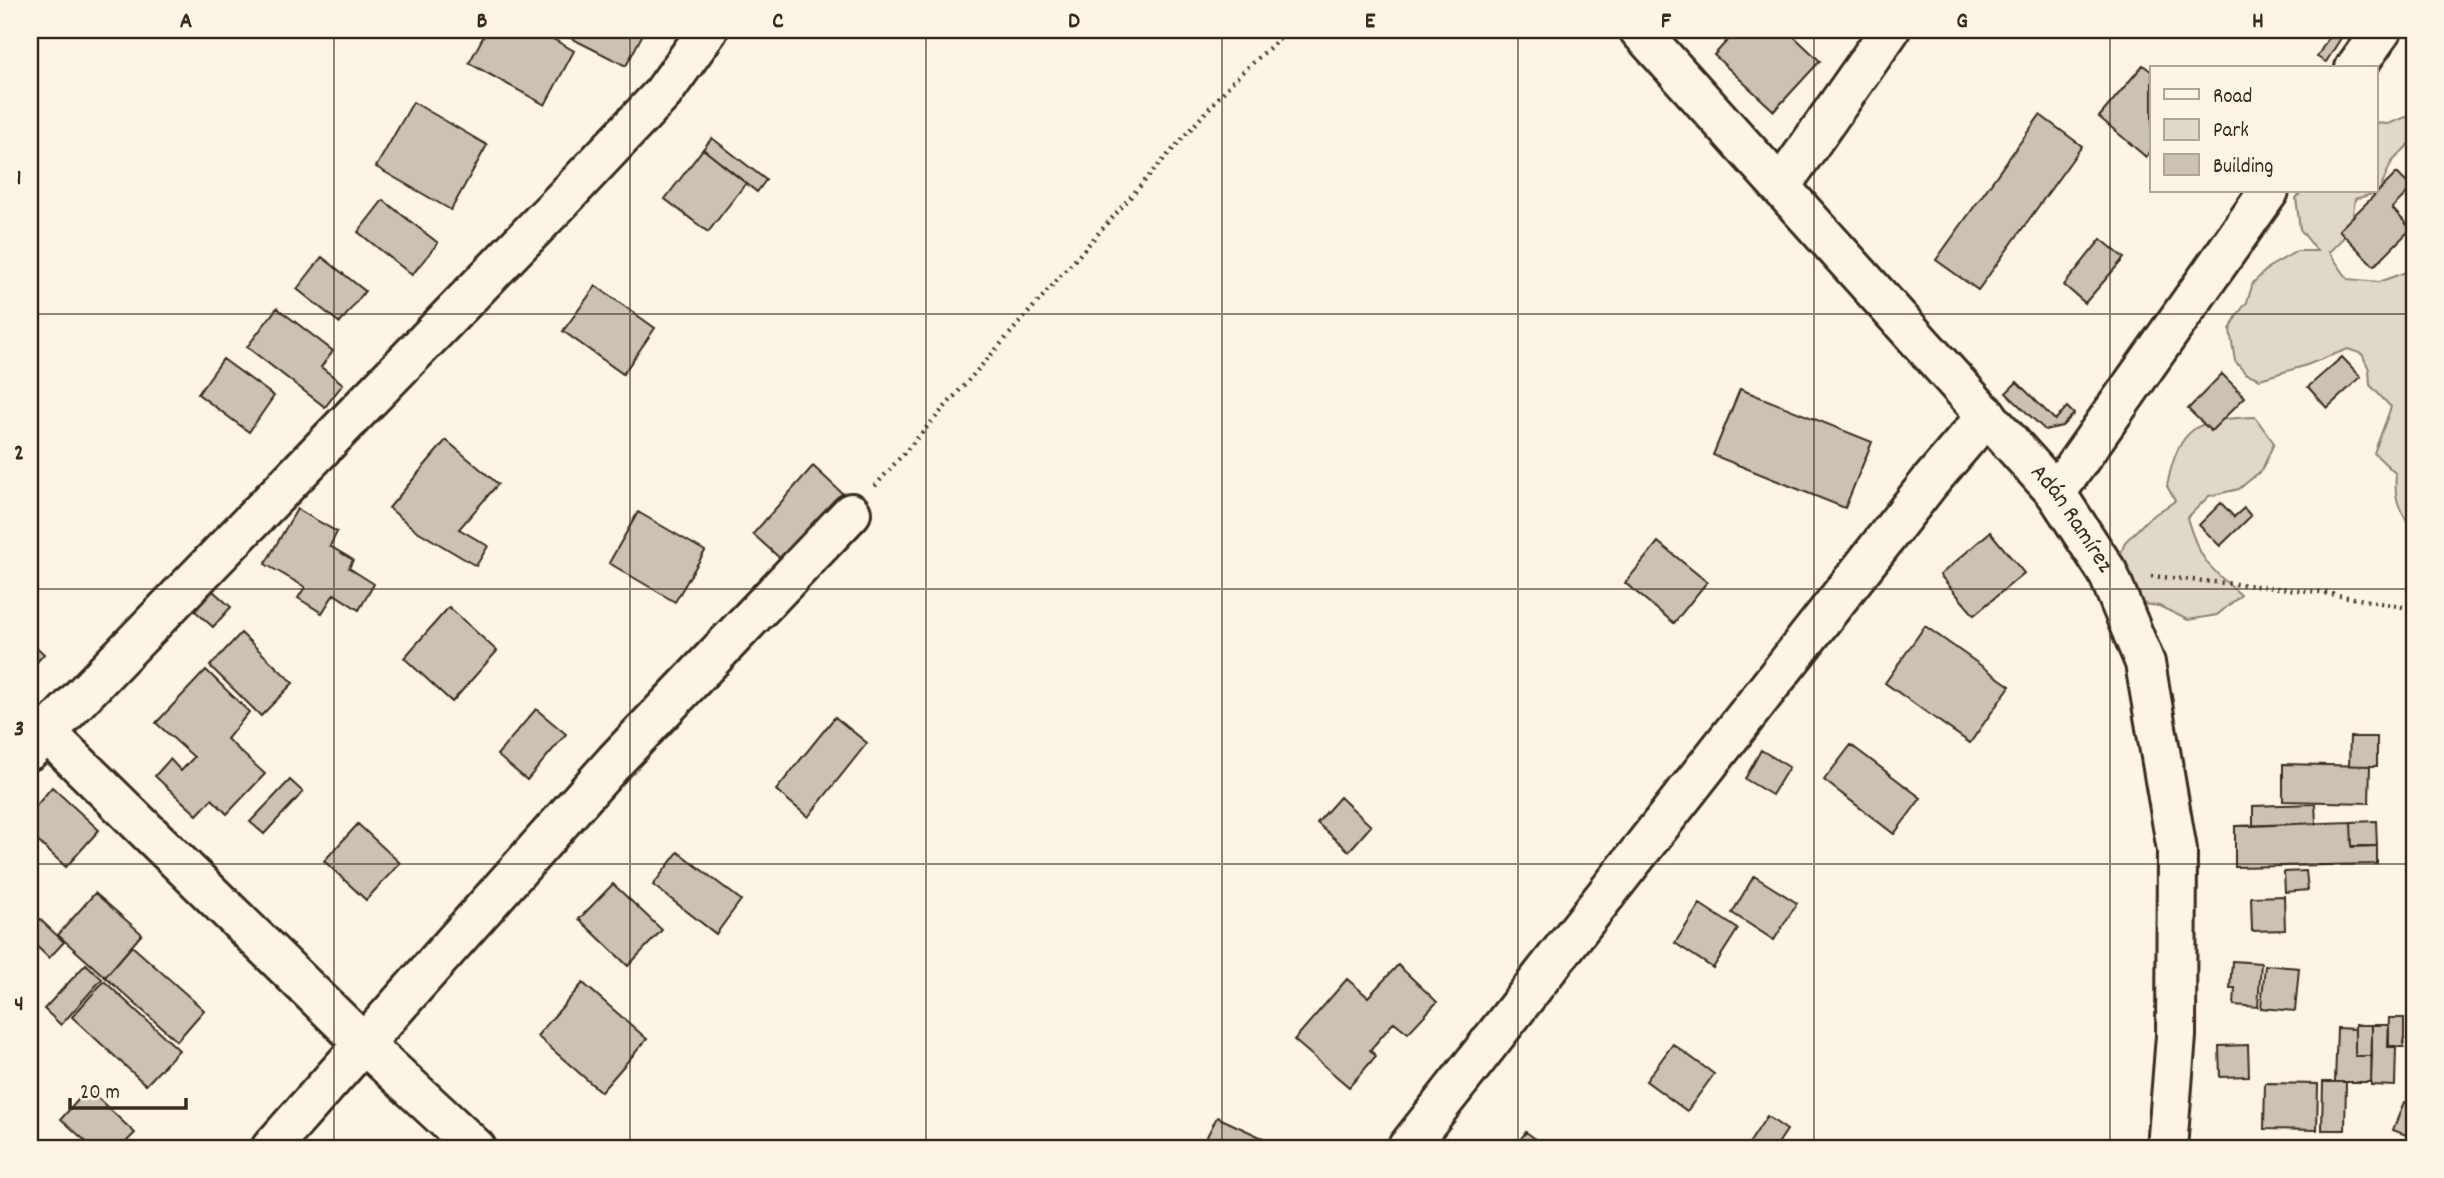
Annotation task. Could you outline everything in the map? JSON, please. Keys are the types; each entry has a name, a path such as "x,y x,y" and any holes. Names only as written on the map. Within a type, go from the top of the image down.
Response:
{"street":[{"path":"477,1148 38,741 574,188 663,93 708,30"},
{"name":"Adán Ramírez","path":"1639,30 2056,493 2108,573 2145,663 2177,850 2176,1036 2167,1148"},
{"path":"1781,186 1890,30"},
{"path":"2356,66 2382,30"},
{"path":"2056,493 2268,192"},
{"path":"1407,1148 1929,483 1987,415"},
{"path":"271,1148 615,761 851,513"}],"path":[{"path":"851,513 1234,80 1289,30"},
{"path":"2108,573 2320,592 2414,609"}],"green space":[{"path":"2414,114 2412,141 2391,163 2379,192 2355,199 2351,230 2329,252 2348,279 2379,282 2409,271 2414,257 2414,529 2398,504 2396,474 2374,453 2391,407 2370,385 2369,369 2362,354 2348,349 2260,379 2245,373 2235,361 2230,330 2247,302 2253,283 2269,267 2297,251 2317,251 2300,229 2296,198 2302,192 2378,192 2378,123 2388,124"},
{"path":"2255,417 2274,443 2262,470 2239,489 2209,496 2187,518 2196,544 2207,562 2241,595 2217,615 2188,620 2159,606 2127,602 2115,571 2125,542 2148,519 2175,501 2167,486 2178,450 2185,438 2204,424"}],"building":[{"path":"487,30 537,30 574,51 545,105 469,63"},
{"path":"555,30 645,30 626,66"},
{"path":"1737,30 1787,30 1820,61 1774,111 1714,55"},
{"path":"2333,30 2346,30 2326,62 2317,57"},
{"path":"2143,65 2150,70 2150,152 2146,157 2099,117"},
{"path":"413,102 487,145 451,210 376,167"},
{"path":"2040,115 2082,146 1978,290 1936,260"},
{"path":"712,138 766,180 757,192 703,149"},
{"path":"703,149 746,183 708,232 665,199"},
{"path":"2397,173 2412,188 2392,208 2411,229 2374,266 2339,230"},
{"path":"383,200 438,243 412,275 358,232"},
{"path":"2101,239 2124,258 2085,303 2064,285"},
{"path":"322,257 365,291 340,323 297,289"},
{"path":"596,286 655,328 623,374 563,331"},
{"path":"277,308 333,351 321,367 343,384 325,407 247,347"},
{"path":"2342,357 2361,377 2327,408 2308,387"},
{"path":"223,359 274,396 249,432 198,394"},
{"path":"2222,374 2245,397 2211,431 2188,409"},
{"path":"2017,382 2055,420 2067,407 2074,414 2062,426 2045,430 2006,393"},
{"path":"1740,389 1872,442 1845,508 1713,455"},
{"path":"446,440 498,484 459,529 488,546 476,566 414,529 389,508"},
{"path":"813,466 843,494 783,561 753,534"},
{"path":"2221,503 2234,517 2244,508 2251,516 2220,546 2199,525"},
{"path":"297,509 337,532 330,546 353,560 349,568 374,584 359,610 334,594 322,613 298,598 305,587 265,564"},
{"path":"638,512 705,551 675,602 609,563"},
{"path":"1990,532 2024,573 1974,615 1940,575"},
{"path":"1658,542 1707,582 1674,623 1625,583"},
{"path":"213,591 231,607 213,627 195,611"},
{"path":"449,607 497,651 452,702 404,658"},
{"path":"1925,626 2010,686 1970,743 1885,683"},
{"path":"241,633 293,683 261,716 210,666"},
{"path":"30,641 44,654 30,670"},
{"path":"206,670 249,712 227,739 265,774 227,814 212,799 197,815 155,776 170,759 181,771 194,757 156,723"},
{"path":"536,709 566,734 527,780 497,755"},
{"path":"835,717 867,743 808,817 776,790"},
{"path":"2350,737 2377,737 2377,766 2349,766"},
{"path":"1851,745 1921,798 1894,834 1824,780"},
{"path":"1761,750 1789,767 1772,795 1745,779"},
{"path":"2283,764 2370,766 2369,803 2283,801"},
{"path":"290,780 303,792 264,834 250,822"},
{"path":"52,787 99,830 66,867 30,834 30,813"},
{"path":"1340,797 1371,826 1349,851 1317,823"},
{"path":"2315,804 2316,823 2253,826 2253,806"},
{"path":"2376,821 2377,846 2352,847 2351,822"},
{"path":"2351,822 2352,846 2377,846 2377,864 2235,867 2235,826"},
{"path":"358,824 400,863 366,900 324,861"},
{"path":"678,852 741,900 716,934 653,885"},
{"path":"2306,871 2308,890 2285,892 2284,872"},
{"path":"1754,876 1797,903 1774,940 1732,913"},
{"path":"613,884 662,930 628,966 579,919"},
{"path":"95,893 142,934 105,977 58,935"},
{"path":"2284,896 2285,930 2252,931 2251,897"},
{"path":"1700,904 1738,929 1713,968 1675,943"},
{"path":"30,910 64,942 49,958 30,940"},
{"path":"132,946 204,1010 177,1041 105,977"},
{"path":"2232,961 2261,963 2258,1007 2234,1005 2235,988 2230,988"},
{"path":"86,964 102,979 61,1025 44,1009"},
{"path":"1398,965 1437,1002 1408,1033 1394,1022 1370,1050 1376,1056 1349,1087 1294,1040 1347,979 1368,997"},
{"path":"2265,965 2299,968 2295,1011 2261,1008"},
{"path":"104,981 179,1050 146,1085 72,1017"},
{"path":"583,983 647,1039 601,1092 537,1036"},
{"path":"2389,1018 2404,1018 2404,1047 2388,1047"},
{"path":"2355,1025 2372,1025 2372,1056 2355,1056"},
{"path":"2372,1025 2389,1025 2389,1046 2396,1046 2395,1086 2371,1085"},
{"path":"2337,1028 2355,1029 2355,1056 2372,1056 2371,1082 2335,1082"},
{"path":"1673,1044 1714,1074 1687,1111 1646,1081"},
{"path":"2248,1045 2249,1076 2220,1077 2219,1046"},
{"path":"2323,1082 2346,1082 2345,1130 2322,1130"},
{"path":"2265,1083 2318,1084 2317,1130 2264,1129"},
{"path":"88,1089 135,1133 120,1148 93,1148 61,1119"},
{"path":"2404,1102 2414,1106 2414,1138 2393,1130"},
{"path":"1767,1116 1787,1130 1775,1148 1746,1148"},
{"path":"1217,1117 1267,1140 1263,1148 1201,1148"},
{"path":"1526,1132 1548,1148 1514,1148"}]}
